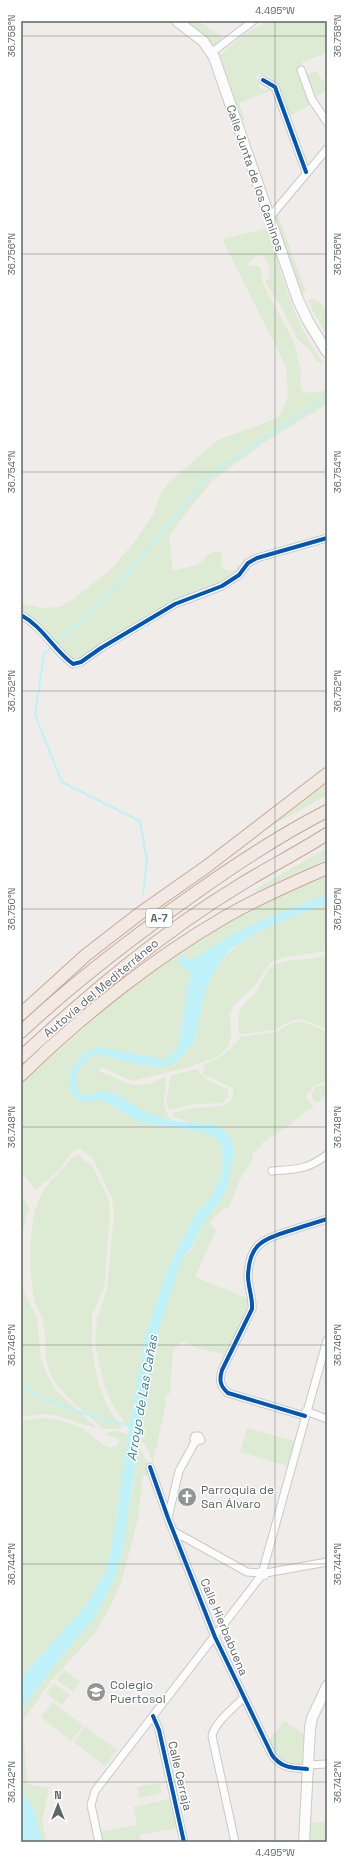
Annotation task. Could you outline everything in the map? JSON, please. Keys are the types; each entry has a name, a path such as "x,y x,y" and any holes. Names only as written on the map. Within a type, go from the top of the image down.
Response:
{"highway":[{"path":"21,1014 86,955 139,914 206,867 327,774"},
{"name":"Autovía del Mediterráneo","path":"21,1032 94,968 150,925 239,863 309,820 327,811"},
{"name":"Autovía del Mediterráneo","path":"21,1057 77,1006 157,942 240,885 327,835"},
{"path":"21,1075 82,1020 136,977 181,944 262,897 327,868"}],"main road":[{"name":"Calle Junta de los Caminos","path":"178,21 203,41 214,57 298,300 325,345"},
{"path":"304,1842 307,1767 312,1718 327,1686"}],"street":[{"path":"211,53 253,21"},
{"path":"302,70 312,100 327,122"},
{"path":"263,80 275,87 306,172"},
{"path":"270,217 306,172 327,149"},
{"path":"21,614 36,624 64,658 73,664 81,662 101,648 175,604 222,586 239,575 248,563 257,558 327,538"},
{"path":"272,1170 300,1169 308,1167 327,1155"},
{"path":"327,1219 271,1236 260,1242 252,1254 248,1279 253,1299 252,1310 222,1370 220,1379 222,1387 228,1393 327,1419"},
{"path":"99,1842 92,1812 92,1797 95,1791 215,1637 262,1573 327,1340"},
{"path":"168,1518 179,1471 195,1442"},
{"name":"Calle Hierbabuena","path":"150,1467 168,1518 215,1637 243,1698 276,1762 283,1766 307,1767 327,1764"},
{"path":"173,1531 247,1572 262,1573 327,1562"},
{"path":"235,1842 212,1736 217,1725 243,1698"},
{"name":"Calle Cerraja","path":"154,1716 159,1730 184,1842"}],"green space":[{"path":"187,21 198,21 220,35 222,39 215,46"},
{"path":"268,21 327,21 327,53 302,62 303,65 299,70 311,103 309,105 289,117 279,89 270,76 258,74 256,77 260,88 265,90 273,88 273,90 239,103 245,120 238,120 219,56 246,33"},
{"path":"316,71 322,80 327,83 327,90 314,98 306,75"},
{"path":"277,212 304,287 307,289 302,294 274,218"},
{"path":"268,228 296,315 313,348 324,364 317,361 306,346 297,339 283,310 265,281 270,278 269,266 264,256 258,255 249,261 249,266 257,265 261,268 263,284 294,342 301,371 300,387 303,392 312,393 327,389 327,404 262,444 213,480 169,536 173,571 199,564 208,555 216,551 222,553 221,566 228,571 234,570 245,558 248,559 239,569 222,583 172,603 77,660 73,659 67,654 60,644 57,644 39,622 21,611 21,603 41,608 60,607 74,599 112,568 136,540 153,515 160,495 168,483 218,440 272,420 280,415 288,397 286,367 222,239"},
{"path":"310,299 316,300 323,307 326,318 327,336 308,302"},
{"path":"327,784 327,795 273,825 274,822"},
{"path":"327,848 327,859 256,892 257,888"},
{"path":"327,874 327,894 265,919 226,938 190,961 184,956 179,958 190,972 179,1045 166,1060 124,1052 82,1054 68,1087 90,1102 100,1099 140,1122 207,1133 220,1141 223,1158 220,1180 209,1200 193,1218 167,1270 145,1338 129,1429 112,1404 104,1385 95,1343 97,1319 107,1288 114,1214 112,1198 93,1159 80,1148 72,1152 59,1170 36,1190 21,1172 21,1083 153,968 237,915"},
{"path":"327,903 327,951 284,957 271,962 257,983 234,1005 230,1013 231,1036 228,1047 217,1057 189,1067 133,1081 102,1068 99,1071 132,1085 149,1084 164,1077 166,1086 164,1101 167,1113 171,1120 152,1115 108,1092 84,1096 78,1092 76,1080 78,1070 84,1062 94,1054 155,1067 195,1040 200,1008 205,990 214,971 226,956 240,944 272,925"},
{"path":"327,955 327,1029 301,1019 292,1020 274,1030 243,1034 240,1033 238,1021 240,1011 244,1004 257,991 267,972 272,966 282,962"},
{"path":"304,1022 327,1032 327,1081 314,1086 306,1096 307,1100 314,1106 288,1126 262,1143 262,1146 253,1152 252,1161 240,1179 229,1207 219,1212 210,1223 216,1231 195,1277 249,1299 247,1308 226,1355 201,1349 181,1341 173,1351 170,1394 166,1394 164,1413 153,1462 145,1444 139,1440 155,1346 167,1301 183,1256 191,1250 204,1221 216,1208 228,1184 230,1168 234,1155 203,1123 190,1122 174,1117 172,1113 186,1109 222,1106 229,1102 233,1096 233,1088 204,1075 203,1069 205,1064 221,1057 240,1037 275,1032 292,1023"},
{"path":"198,1069 207,1079 228,1090 228,1097 222,1103 195,1104 169,1110 166,1101 171,1075"},
{"path":"327,1084 327,1094 317,1103 312,1098 312,1092 316,1087"},
{"path":"80,1154 83,1160 92,1165 109,1200 110,1214 104,1288 92,1315 92,1344 95,1369 102,1394 113,1416 123,1428 102,1429 67,1396 52,1377 47,1362 44,1325 33,1292 30,1247 34,1215 38,1202 43,1191 50,1182 73,1157"},
{"path":"21,1193 29,1208 21,1237"},
{"path":"21,1286 37,1318 41,1359 48,1376 55,1389 97,1428 52,1415 45,1414 27,1416 21,1413"},
{"path":"44,1418 61,1421 76,1426 86,1431 109,1448 118,1445 120,1439 105,1435 108,1432 118,1431 129,1435 115,1527 106,1572 86,1605 28,1670 21,1681 21,1423 24,1420"},
{"path":"247,1428 295,1441 287,1466 240,1452"},
{"path":"138,1447 143,1452 147,1464 148,1475 143,1475 138,1519 121,1583 96,1632 50,1682 23,1721 27,1784 49,1788 42,1821 46,1842 42,1842 34,1810 21,1788 21,1710 65,1652 94,1619 123,1548"},
{"path":"64,1670 80,1682 73,1692 57,1680"},
{"path":"54,1683 70,1695 62,1705 46,1693"},
{"path":"53,1702 83,1726 71,1741 41,1717"},
{"path":"284,1721 304,1734 302,1764 289,1763 280,1759 268,1741"},
{"path":"85,1726 117,1750 105,1766 74,1742"},
{"path":"159,1783 162,1793 139,1798 137,1787"},
{"path":"170,1799 177,1828 140,1835 141,1842 101,1842 99,1832 137,1825 133,1807"},
{"path":"310,1822 327,1822 327,1842 309,1842"}],"water":[{"name":"Arroyo de Las Cañas","path":"327,894 327,903 265,928 232,948 220,962 205,990 195,1040 179,1060 170,1065 155,1067 94,1054 84,1062 78,1070 76,1080 78,1092 89,1095 100,1092 108,1092 149,1113 175,1121 204,1123 221,1128 227,1133 232,1141 234,1156 224,1194 202,1225 191,1248 183,1256 160,1326 143,1409 123,1548 114,1580 94,1619 65,1652 21,1710 21,1681 28,1670 86,1605 106,1572 115,1527 129,1429 145,1338 167,1270 193,1218 209,1200 220,1180 223,1157 220,1141 207,1133 140,1122 100,1099 90,1102 76,1099 68,1087 71,1071 82,1054 99,1047 166,1060 179,1045 190,972 181,965 179,959 184,955 190,961 226,938 265,919"},
{"path":"21,1788 34,1810 42,1842 22,1842 21,1840"}],"waterway":[{"path":"143,894 147,861 140,821 62,782 35,715 44,654 116,588 208,476 327,397"},
{"name":"Arroyo de Las Cañas","path":"21,1382 38,1397 95,1417 132,1426"}],"cycle path":[{"path":"263,80 275,87 306,172"},
{"path":"21,615 36,626 73,664 81,662 101,648 175,604 222,586 239,575 248,563 257,558 327,538"},
{"path":"305,1416 228,1393 223,1388 221,1377 222,1370 252,1309 248,1276 249,1265 254,1250 271,1237 327,1219"},
{"path":"150,1467 168,1518 215,1637 272,1755 279,1763 283,1765 292,1768 307,1769"},
{"path":"153,1716 159,1730 184,1842"}],"place":[{"name":"Parroquia de San Álvaro","path":"187,1497"},
{"name":"Colegio Puertosol","path":"96,1692"}]}
